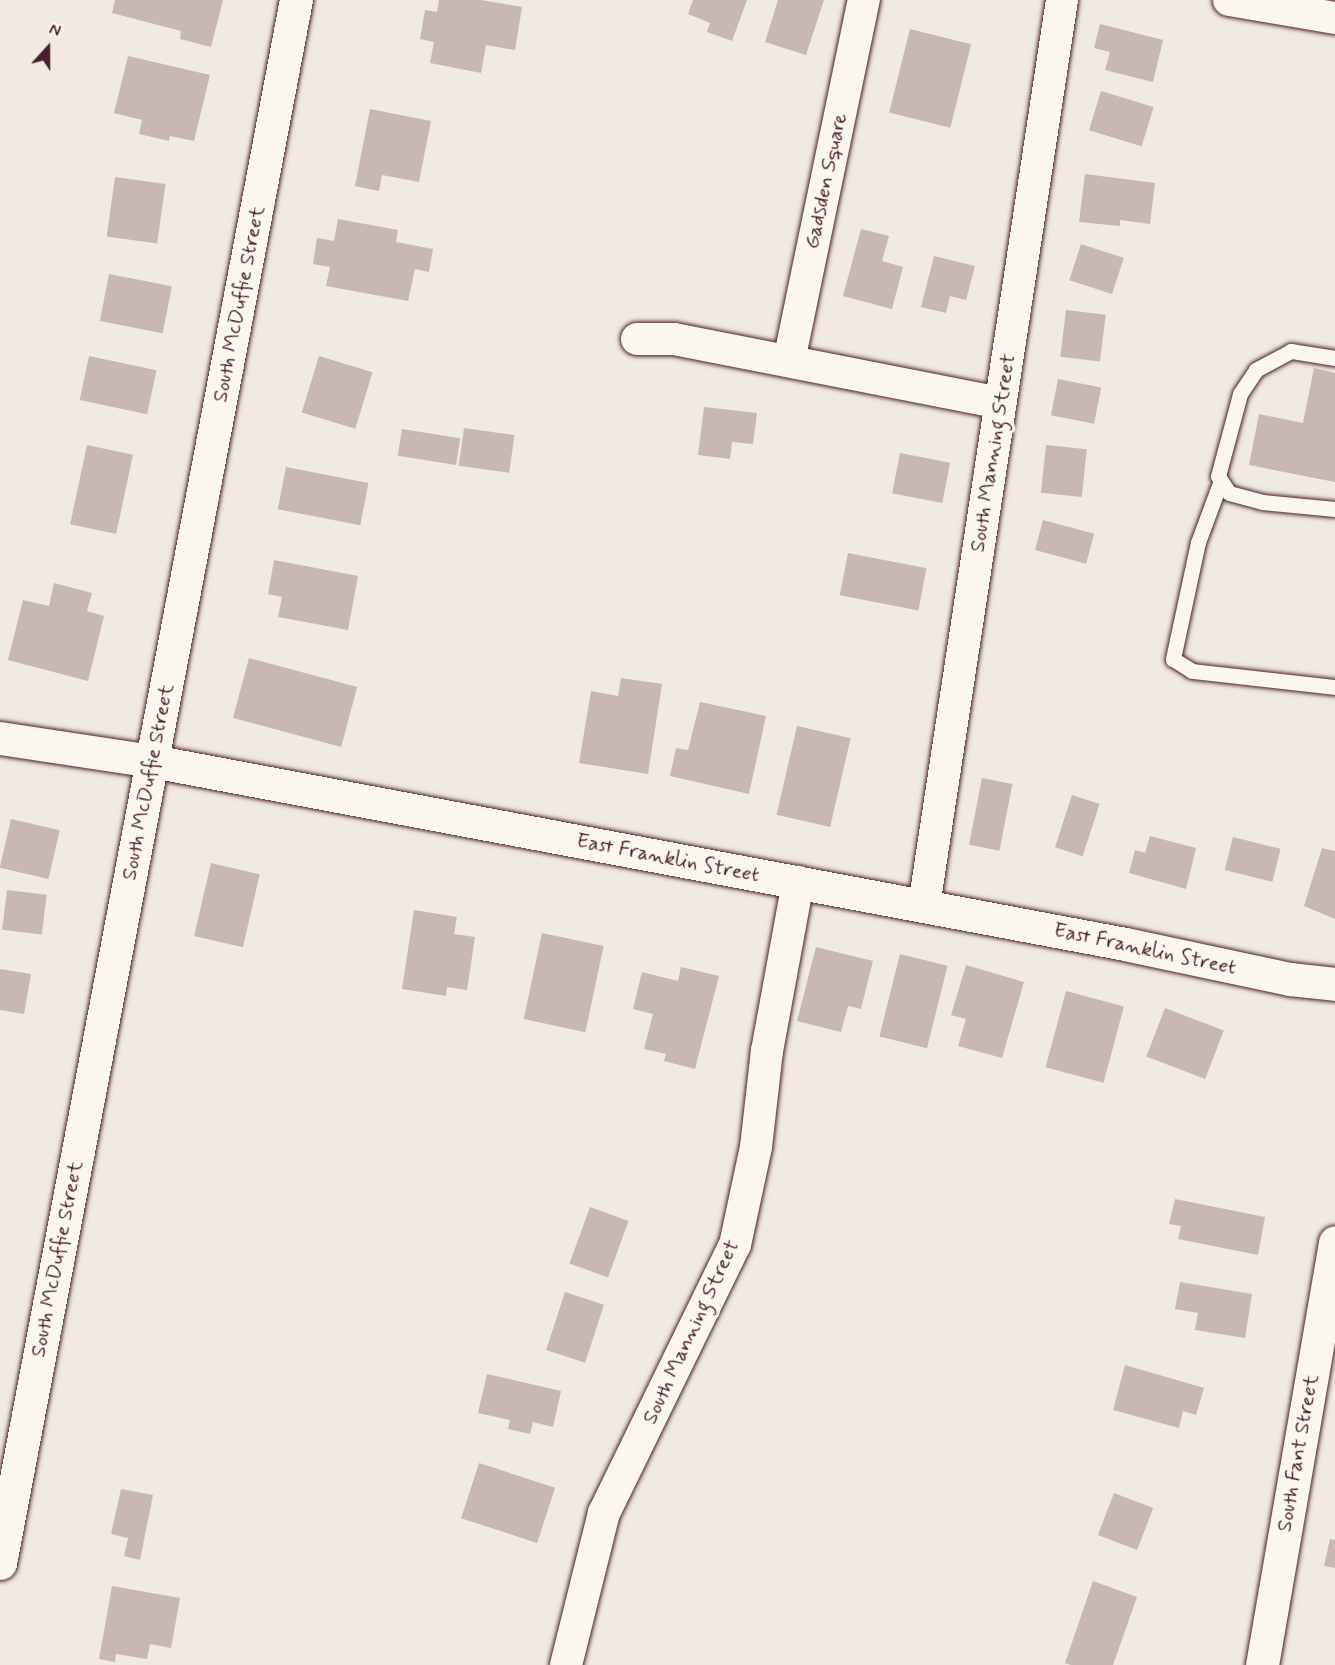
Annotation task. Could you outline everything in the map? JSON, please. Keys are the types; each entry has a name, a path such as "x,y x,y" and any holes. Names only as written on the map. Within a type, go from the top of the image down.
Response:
{"street":[{"name":"South McDuffie Street","path":"0,1563 296,0"},
{"name":"Gadsden Square","path":"789,362 864,0"},
{"name":"South Manning Street","path":"924,906 1062,0"},
{"path":"1229,0 1335,18"},
{"path":"637,339 674,339 1000,403"},
{"name":"East Franklin Street","path":"0,738 152,761 924,906 1290,979 1335,984"},
{"name":"South Manning Street","path":"566,1665 604,1513 735,1245 756,1148 767,1051 798,882"},
{"name":"South Fant Street","path":"1262,1665 1330,1303 1335,1242"}],"lane":[{"path":"1335,358 1291,351 1256,370 1240,394 1218,476 1220,483 1229,493 1262,502 1335,509"},
{"path":"1220,483 1198,542 1173,659 1192,671 1335,687"}],"building":[{"path":"115,0 223,0 211,47 180,39 181,31 112,13"},
{"path":"439,0 481,0 522,7 515,50 486,45 481,73 430,63 434,42 420,39 425,10 437,12"},
{"path":"693,0 747,0 732,41 707,32 710,23 688,14"},
{"path":"778,0 824,0 806,55 765,42"},
{"path":"1100,24 1163,40 1153,82 1105,70 1110,52 1094,48"},
{"path":"910,29 971,44 950,128 889,112"},
{"path":"128,56 210,75 194,141 170,136 169,141 139,134 142,120 114,113"},
{"path":"1101,91 1154,107 1142,146 1089,130"},
{"path":"370,109 431,121 419,182 382,175 379,191 355,186"},
{"path":"1085,174 1155,183 1150,224 1120,220 1120,226 1079,222"},
{"path":"115,177 166,184 157,244 107,236"},
{"path":"338,219 398,230 396,242 433,249 429,272 415,269 408,301 326,286 330,267 313,264 317,238 334,241"},
{"path":"861,229 889,236 882,261 903,267 892,309 843,296"},
{"path":"1081,244 1124,258 1112,294 1069,280"},
{"path":"934,256 975,266 966,300 950,296 946,313 921,307"},
{"path":"109,274 172,286 163,333 100,321"},
{"path":"1066,310 1106,315 1100,362 1060,357"},
{"path":"89,356 156,370 147,414 80,400"},
{"path":"319,356 373,372 355,429 302,412"},
{"path":"1314,368 1335,373 1335,482 1249,465 1259,414 1303,423"},
{"path":"1058,379 1101,387 1094,424 1051,415"},
{"path":"704,407 757,413 753,444 732,442 730,459 698,455"},
{"path":"464,428 515,435 509,473 459,466"},
{"path":"402,429 460,438 456,465 398,456"},
{"path":"87,445 133,455 116,534 70,524"},
{"path":"1046,445 1087,449 1082,497 1041,493"},
{"path":"900,453 950,463 942,503 892,493"},
{"path":"286,467 368,483 360,525 278,509"},
{"path":"1043,520 1094,534 1086,564 1035,550"},
{"path":"848,553 927,568 918,610 840,595"},
{"path":"274,560 358,576 348,630 278,617 282,597 268,594"},
{"path":"54,583 92,593 87,611 104,616 88,681 8,660 23,600 49,606"},
{"path":"249,658 357,687 341,747 233,718"},
{"path":"621,678 662,684 648,774 579,763 591,691 618,696"},
{"path":"700,702 766,716 749,794 670,776 676,748 688,750"},
{"path":"797,726 851,738 830,827 777,815"},
{"path":"982,778 1012,784 999,851 969,845"},
{"path":"1072,795 1100,804 1083,856 1055,847"},
{"path":"11,819 60,830 48,879 0,868"},
{"path":"1150,836 1196,848 1186,889 1129,873 1135,850 1145,853"},
{"path":"1233,837 1281,849 1272,882 1225,870"},
{"path":"1322,848 1335,851 1335,919 1304,906"},
{"path":"211,863 260,874 243,947 194,936"},
{"path":"7,890 47,895 42,935 2,930"},
{"path":"414,910 457,917 454,934 475,937 467,990 447,987 446,996 402,989"},
{"path":"542,933 604,946 585,1032 524,1019"},
{"path":"816,947 873,961 861,1009 848,1006 841,1032 797,1021"},
{"path":"900,954 948,966 927,1048 879,1036"},
{"path":"966,965 1024,982 1002,1058 958,1046 966,1019 951,1015"},
{"path":"681,967 719,976 695,1069 664,1061 666,1054 644,1049 653,1014 633,1009 642,972 678,981"},
{"path":"0,969 31,974 24,1014 0,1010"},
{"path":"1066,991 1124,1007 1104,1083 1046,1067"},
{"path":"1165,1008 1224,1031 1205,1079 1146,1057"},
{"path":"1175,1199 1265,1217 1258,1255 1178,1239 1181,1226 1169,1224"},
{"path":"590,1207 629,1221 608,1277 569,1263"},
{"path":"1180,1282 1252,1294 1245,1338 1195,1330 1198,1313 1175,1309"},
{"path":"565,1292 604,1305 585,1363 546,1350"},
{"path":"1125,1365 1204,1388 1196,1415 1183,1411 1179,1428 1113,1410"},
{"path":"487,1374 561,1391 553,1427 533,1422 530,1434 508,1429 510,1420 478,1413"},
{"path":"479,1463 555,1488 537,1543 461,1518"},
{"path":"121,1489 153,1495 140,1560 124,1556 128,1538 111,1534"},
{"path":"1114,1493 1153,1508 1137,1550 1098,1535"},
{"path":"1330,1539 1335,1540 1335,1568 1324,1566"},
{"path":"1093,1581 1137,1597 1113,1665 1071,1665 1065,1663"},
{"path":"112,1586 180,1598 171,1648 150,1644 147,1659 116,1654 115,1662 99,1659"}]}
